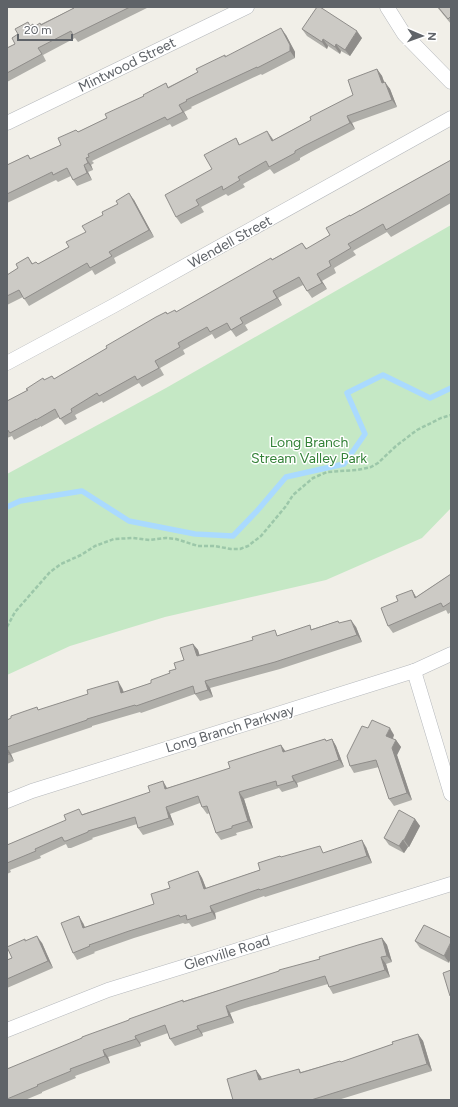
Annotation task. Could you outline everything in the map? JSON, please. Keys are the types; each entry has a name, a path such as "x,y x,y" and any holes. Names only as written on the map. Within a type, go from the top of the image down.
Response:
{"street":[{"name":"Mintwood Street","path":"7,123 247,7"},
{"path":"387,7 404,34 451,82"},
{"name":"Wendell Street","path":"7,363 120,303 451,118"},
{"name":"Long Branch Parkway","path":"7,801 32,791 414,671 451,654"},
{"path":"414,671 451,794"},
{"name":"Glenville Road","path":"7,1030 108,990 451,884"}],"path":[{"path":"7,627 14,612 50,572 61,564 82,555 95,546 114,539 133,538 150,540 166,538 176,539 198,546 240,549 248,546 261,536 286,506 293,495 313,478 327,472 357,470 372,467 417,430 441,418 451,415"}],"green space":[{"name":"Long Branch Stream Valley Park","path":"451,225 451,508 422,538 326,580 165,617 70,646 7,675 7,474 166,388"}],"building":[{"path":"74,7 130,7 73,35 71,31 38,48 42,54 7,73 7,48 15,44 12,38 18,34 15,29 28,22 30,26 33,24 34,27 40,23 41,25"},
{"path":"317,7 320,7 357,31 345,50 336,44 335,47 323,39 322,42 302,29"},
{"path":"438,7 451,7 451,17 448,19"},
{"path":"281,28 290,45 290,51 257,68 186,100 187,101 179,105 183,112 167,120 165,117 88,154 89,157 86,158 88,163 84,165 87,173 73,180 67,168 53,175 52,172 7,194 7,165 28,155 30,159 61,145 58,138 76,130 78,132 107,118 105,114 144,96 143,95 166,83 168,88 198,72 196,69 225,55 225,57"},
{"path":"377,69 382,83 385,82 392,100 347,116 350,123 304,146 295,151 295,153 269,167 266,161 238,177 240,180 223,190 222,186 196,200 199,205 176,217 165,195 212,169 204,155 236,138 239,145 267,131 272,141 311,120 310,117 353,95 348,80"},
{"path":"451,160 451,193 386,230 383,224 348,244 351,248 329,261 331,266 317,274 322,283 307,291 299,277 273,291 277,298 240,318 243,323 231,330 227,323 210,332 207,327 178,343 180,347 155,361 159,368 137,380 135,376 99,396 97,393 71,409 72,412 60,419 55,409 10,433 7,429 7,401 28,390 26,389 43,378 44,380 52,376 54,379 156,317 166,312 167,314 175,310 176,312 271,258 272,260 302,243 306,249 330,235 326,228"},
{"path":"129,193 149,230 109,252 112,256 90,268 87,263 24,299 19,290 7,296 7,275 18,268 16,264 28,257 32,264 36,262 38,264 69,247 66,242 86,232 82,226 103,215 102,212 118,204 116,201"},
{"path":"451,574 451,602 443,607 441,603 388,626 381,608 398,601 396,596 412,590 415,598"},
{"path":"351,620 357,635 275,662 205,681 208,690 195,694 193,686 136,706 135,705 87,719 7,747 7,720 11,718 11,716 37,707 38,710 88,694 87,690 118,681 121,693 151,683 151,680 170,673 169,671 176,669 174,663 184,660 180,648 193,644 197,656 253,640 252,637 275,630 277,636 310,625 311,630 338,621 339,623"},
{"path":"372,720 390,728 386,736 396,740 392,748 407,793 389,799 376,760 350,766 347,756 362,726 368,728"},
{"path":"325,739 326,741 332,739 339,760 292,776 294,781 277,786 276,781 239,792 248,821 232,826 232,828 216,833 207,806 202,807 198,796 166,807 169,818 138,828 135,817 88,831 66,841 64,841 62,837 35,849 36,851 7,863 7,845 66,820 64,815 79,809 82,815 150,792 148,786 163,781 165,789 230,768 228,762 281,745 283,752"},
{"path":"399,810 415,819 404,840 399,846 384,838"},
{"path":"362,840 367,856 260,890 259,889 210,906 212,912 187,920 186,915 180,917 179,915 89,945 90,946 73,953 61,923 79,916 83,928 154,904 151,894 170,888 168,882 198,871 204,889 260,870 258,863 280,856 281,857 320,846 323,853"},
{"path":"424,925 451,938 451,942 444,956 415,941"},
{"path":"37,936 48,961 7,979 7,960 12,958 7,947 25,939 25,941"},
{"path":"382,938 387,956 381,957 385,970 329,987 325,976 240,1001 226,1006 229,1016 197,1026 198,1029 170,1039 165,1025 135,1036 136,1039 103,1050 105,1056 70,1069 71,1071 7,1099 7,1069 82,1037 183,1000 183,1002 279,970 320,959 319,957"},
{"path":"451,970 451,995 450,996 443,973"},
{"path":"418,1034 427,1064 311,1100 233,1100 227,1079 256,1070 259,1080 299,1069 300,1073 340,1061 341,1062 393,1044 392,1042"}],"waterway":[{"path":"7,507 20,501 82,491 129,521 195,534 233,536 286,477 344,464 365,434 347,393 383,375 430,398 451,388"}]}
